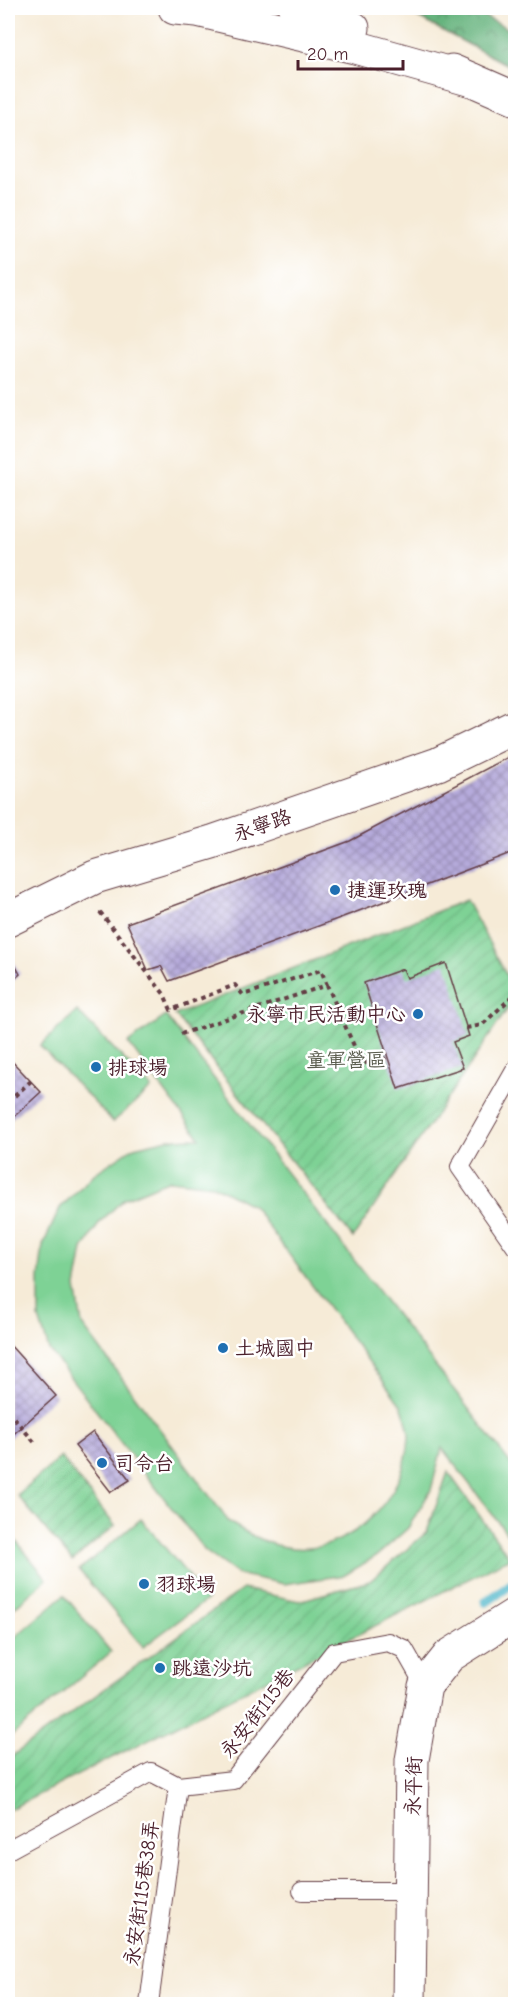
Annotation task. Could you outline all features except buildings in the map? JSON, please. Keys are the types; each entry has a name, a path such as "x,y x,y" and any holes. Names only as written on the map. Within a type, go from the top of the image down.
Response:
{"main road":[{"path":"176,8 197,10 355,47 472,80"},
{"path":"295,8 384,39 516,99"},
{"name":"永寧路","path":"8,920 95,877 212,842 438,764 516,726"},
{"name":"永平街","path":"409,2004 412,1760 425,1686 449,1656 516,1614"}],"lane":[{"path":"516,1069 459,1167 516,1247"},
{"name":"永安街115巷","path":"178,1786 233,1780 334,1652 388,1642 404,1649 425,1686"},
{"path":"8,1850 151,1772 178,1786"},
{"name":"永安街115巷38弄","path":"149,2004 178,1786"},
{"path":"302,1891 411,1891"}],"path":[{"path":"79,884 164,994 171,1010 236,986 243,995 321,970 362,1064 388,1058"},
{"path":"180,1034 327,986"},
{"path":"466,1028 482,1025 516,993"},
{"path":"8,1102 31,1082"},
{"path":"8,1411 36,1444"}],"green space":[{"path":"390,8 468,8 515,32 515,69 407,12"},
{"name":"童軍營區","path":"466,900 515,991 515,998 353,1238 175,1015"},
{"name":"排球場","path":"77,1011 152,1088 113,1122 40,1046"},
{"path":"166,1016 515,1469 515,1544 442,1448 431,1490 408,1528 378,1555 345,1575 284,1584 237,1574 205,1551 49,1350 39,1318 39,1279 43,1245 60,1208 94,1174 134,1147 168,1139 200,1138 128,1043","holes":["170,1180 213,1185 253,1206 404,1412 409,1436 406,1458 398,1479 387,1499 373,1516 355,1531 336,1541 314,1547 283,1547 259,1539 229,1522 82,1325 76,1287 83,1249 100,1222 124,1199"]},
{"path":"61,1457 115,1526 72,1561 17,1495"},
{"path":"448,1472 510,1558 8,1810 8,1759 243,1589 299,1601 370,1581 427,1532"},
{"name":"羽球場","path":"141,1519 208,1599 143,1647 79,1570"},
{"path":"8,1531 47,1579 8,1613"},
{"path":"64,1595 111,1652 8,1739 8,1643"}],"waterway":[{"path":"486,1602 516,1581"}],"place":[{"name":"捷運玫瑰","path":"335,890"},
{"name":"永寧市民活動中心","path":"418,1014"},
{"name":"排球場","path":"96,1067"},
{"name":"土城國中","path":"223,1348"},
{"name":"司令台","path":"102,1463"},
{"name":"羽球場","path":"144,1584"},
{"name":"跳遠沙坑","path":"160,1668"}]}
